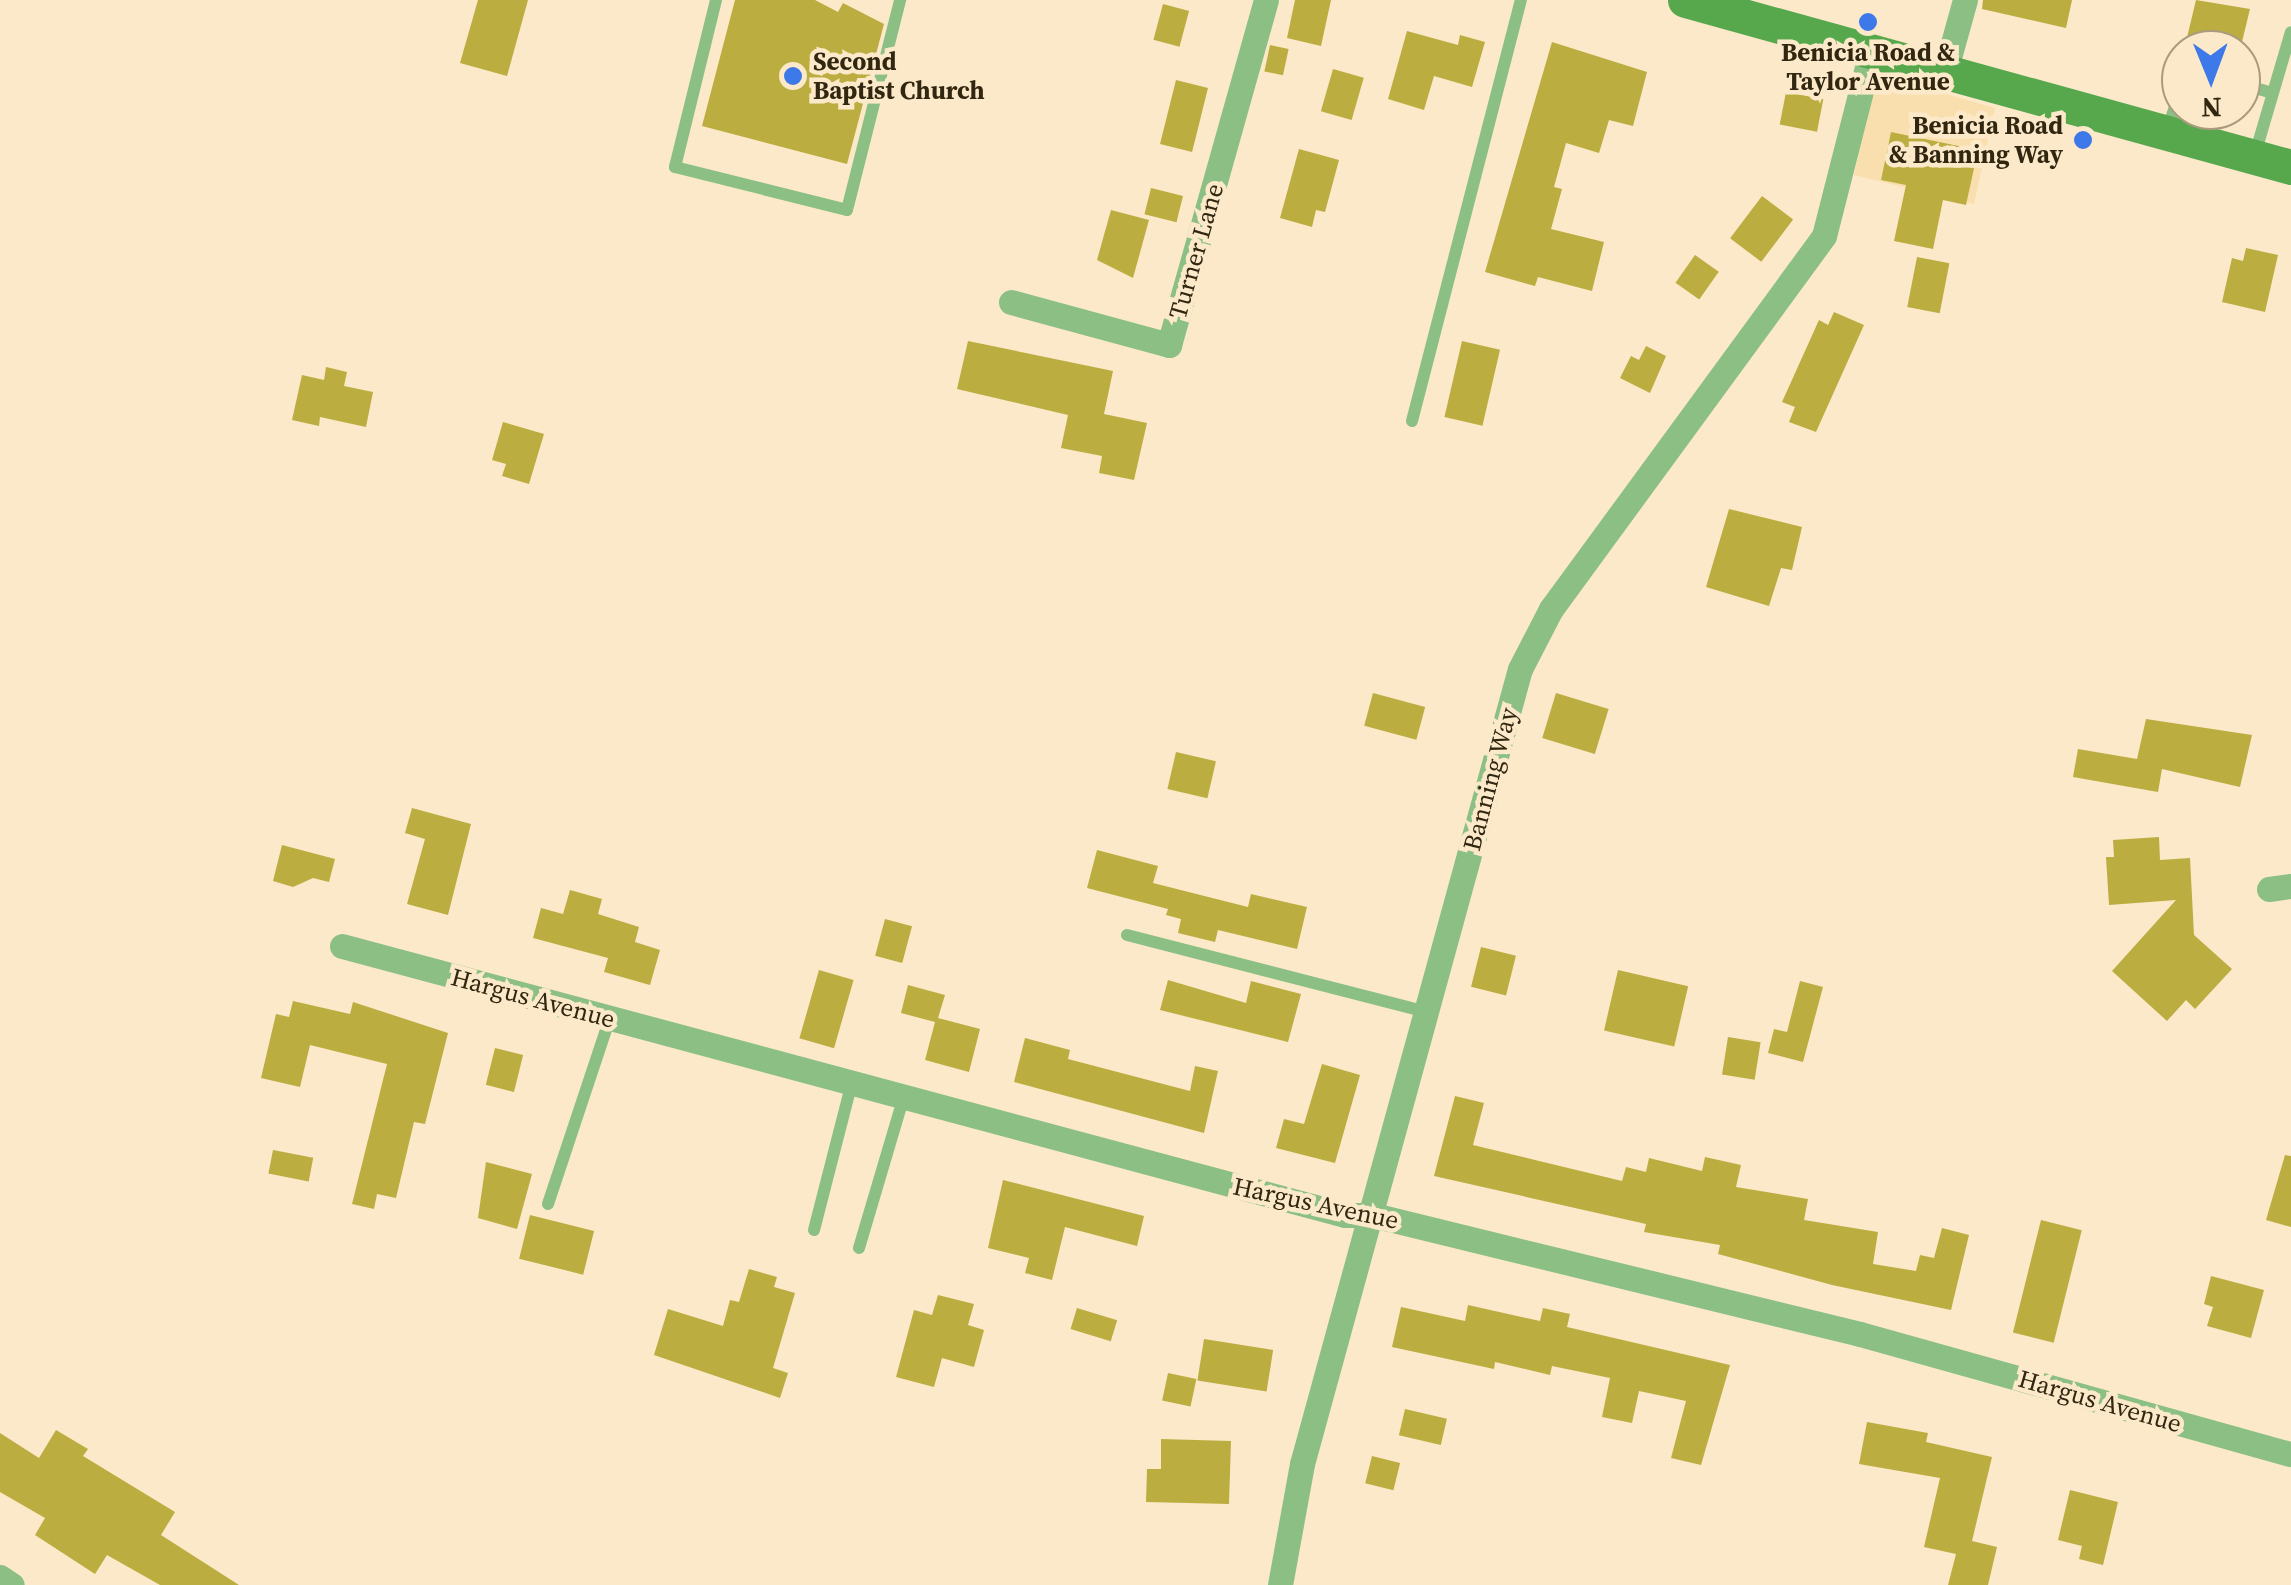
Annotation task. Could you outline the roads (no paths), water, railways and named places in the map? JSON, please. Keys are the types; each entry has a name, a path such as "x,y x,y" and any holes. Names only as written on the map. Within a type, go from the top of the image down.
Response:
{"main road":[{"path":"1686,0 1738,7 1870,52 2291,167"}],"street":[{"name":"Turner Lane","path":"1011,302 1169,345 1266,0"},
{"path":"1944,72 1965,0"},
{"name":"Banning Way","path":"1280,1585 1294,1494 1530,646 1819,246 1832,215 1870,52"},
{"name":"Hargus Avenue","path":"342,946 851,1086 1345,1215 1373,1215 1860,1334 2291,1454"},
{"path":"0,1577 12,1585"}],"lane":[{"path":"716,0 674,167 848,210 900,0"},
{"path":"1412,421 1521,0"},
{"path":"2254,157 2291,32"},
{"path":"2261,90 2272,93"},
{"path":"1127,936 1426,1012"},
{"path":"548,1204 610,1018"},
{"path":"814,1230 851,1086"},
{"path":"860,1248 903,1099"}],"place":[{"name":"Benicia Road & Taylor Avenue","path":"1868,22"},
{"name":"Second Baptist Church","path":"793,76"},
{"name":"Benicia Road & Banning Way","path":"2083,140"}]}
